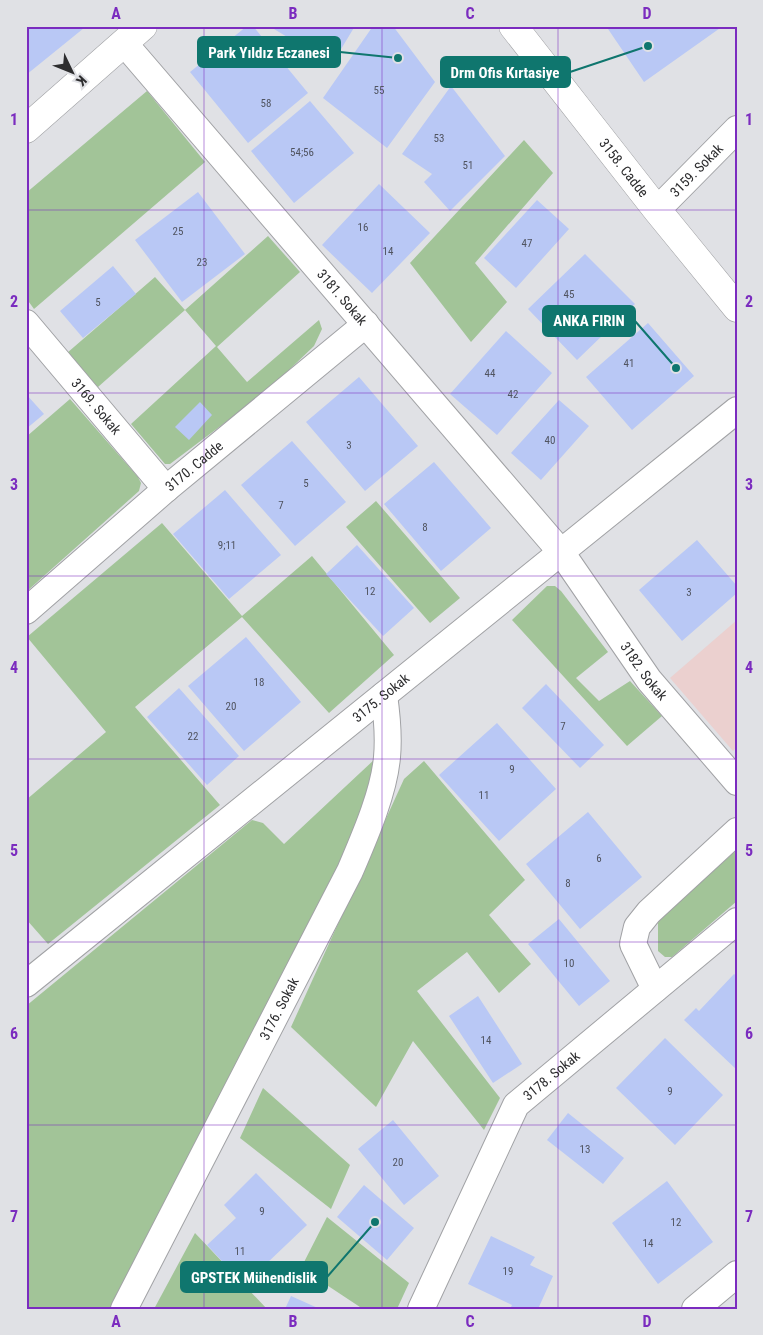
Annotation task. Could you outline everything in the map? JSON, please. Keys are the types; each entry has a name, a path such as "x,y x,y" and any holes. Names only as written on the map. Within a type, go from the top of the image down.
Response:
{"street":[{"name":"3158. Cadde","path":"514,26 657,210 737,308"},
{"path":"26,129 134,32"},
{"name":"3181. Sokak","path":"134,32 366,324 561,552"},
{"name":"3159. Sokak","path":"657,210 737,129"},
{"name":"3169. Sokak","path":"26,323 166,489"},
{"name":"3170. Cadde","path":"26,611 166,489 366,324"},
{"name":"3175. Sokak","path":"26,984 737,410"},
{"name":"3182. Sokak","path":"561,552 649,680 737,782"},
{"name":"3176. Sokak","path":"124,1309 350,871 367,832 387,759 388,725 384,695"},
{"path":"655,989 633,944 638,927 649,912 737,832"},
{"name":"3178. Sokak","path":"421,1309 516,1105 737,921"},
{"path":"440,1269 438,1287 442,1309"},
{"path":"695,1309 737,1274"}],"shaded area":[{"path":"737,620 737,747 733,751 670,678"}],"green space":[{"path":"147,91 205,162 34,309 26,298 26,193"},
{"path":"524,140 553,173 475,263 507,302 471,342 410,263"},
{"path":"268,236 300,272 217,347 247,382 319,320 322,329 314,346 267,391 170,464 165,464 131,424 216,346 185,310"},
{"path":"155,277 185,310 98,387 67,353"},
{"path":"70,399 138,477 141,483 139,491 26,592 26,437"},
{"path":"376,501 460,598 430,623 346,527"},
{"path":"162,523 242,616 312,556 394,655 329,713 242,617 135,707 220,805 48,944 26,919 26,800 106,732 27,637"},
{"path":"547,586 555,586 561,591 608,652 576,678 599,701 630,681 662,716 627,746 512,620"},
{"path":"376,758 364,808 346,850 113,1309 26,1309 26,1006 252,820 263,823 284,844"},
{"path":"424,761 525,880 489,915 531,964 499,993 467,952 417,991 500,1098 484,1130 413,1041 376,1107 291,1027 404,779"},
{"path":"737,850 737,901 672,957 665,957 658,951 658,923 661,915"},
{"path":"263,1088 350,1165 331,1209 240,1138"},
{"path":"327,1217 409,1283 397,1309 363,1309 301,1268"},
{"path":"195,1233 267,1309 154,1309"}],"building":[{"path":"26,26 82,26 84,28 26,75"},
{"path":"247,26 253,26 308,93 248,143 190,72"},
{"path":"269,26 355,26 332,64"},
{"path":"373,26 393,26 435,82 387,148 323,98"},
{"path":"606,26 723,26 644,82"},
{"path":"451,86 505,156 450,211 424,182 432,174 402,154"},
{"path":"310,101 354,153 294,203 251,151"},
{"path":"379,184 430,233 372,293 322,245"},
{"path":"198,192 245,254 182,302 135,240"},
{"path":"537,200 569,229 516,288 484,258"},
{"path":"585,254 635,304 577,360 528,309"},
{"path":"113,266 136,294 83,338 60,311"},
{"path":"648,323 694,376 632,430 586,377"},
{"path":"506,331 552,373 497,435 450,394"},
{"path":"359,377 418,446 365,491 306,422"},
{"path":"26,394 44,414 26,429"},
{"path":"559,400 589,426 541,480 511,453"},
{"path":"200,402 212,415 189,440 175,427"},
{"path":"292,441 346,502 295,546 241,485"},
{"path":"434,462 491,528 441,571 384,504"},
{"path":"225,490 281,555 229,599 173,534"},
{"path":"697,540 737,586 737,593 682,641 639,590"},
{"path":"357,545 414,608 383,636 326,574"},
{"path":"246,637 301,702 244,751 188,686"},
{"path":"546,684 604,745 580,768 522,708"},
{"path":"179,688 239,756 207,785 147,717"},
{"path":"497,723 556,789 499,841 439,775"},
{"path":"588,812 642,877 580,929 526,864"},
{"path":"559,919 610,981 579,1006 528,944"},
{"path":"734,974 737,976 737,1070 684,1020 696,1008 699,1011"},
{"path":"478,996 522,1064 493,1083 449,1016"},
{"path":"665,1038 723,1095 675,1145 616,1088"},
{"path":"568,1113 624,1158 603,1184 547,1140"},
{"path":"393,1120 439,1176 404,1205 358,1149"},
{"path":"256,1173 307,1225 244,1285 207,1245 236,1218 224,1205"},
{"path":"667,1181 713,1242 658,1284 612,1223"},
{"path":"364,1185 414,1228 387,1260 337,1217"},
{"path":"491,1236 535,1257 530,1265 553,1276 538,1309 510,1309 512,1305 468,1284"},
{"path":"291,1296 320,1309 285,1309"}],"place":[{"name":"Drm Ofis Kırtasiye","path":"648,46"},
{"name":"Park Yıldız Eczanesi","path":"398,58"},
{"name":"ANKA FIRIN","path":"676,368"},
{"name":"GPSTEK Mühendislik","path":"375,1222"}]}
